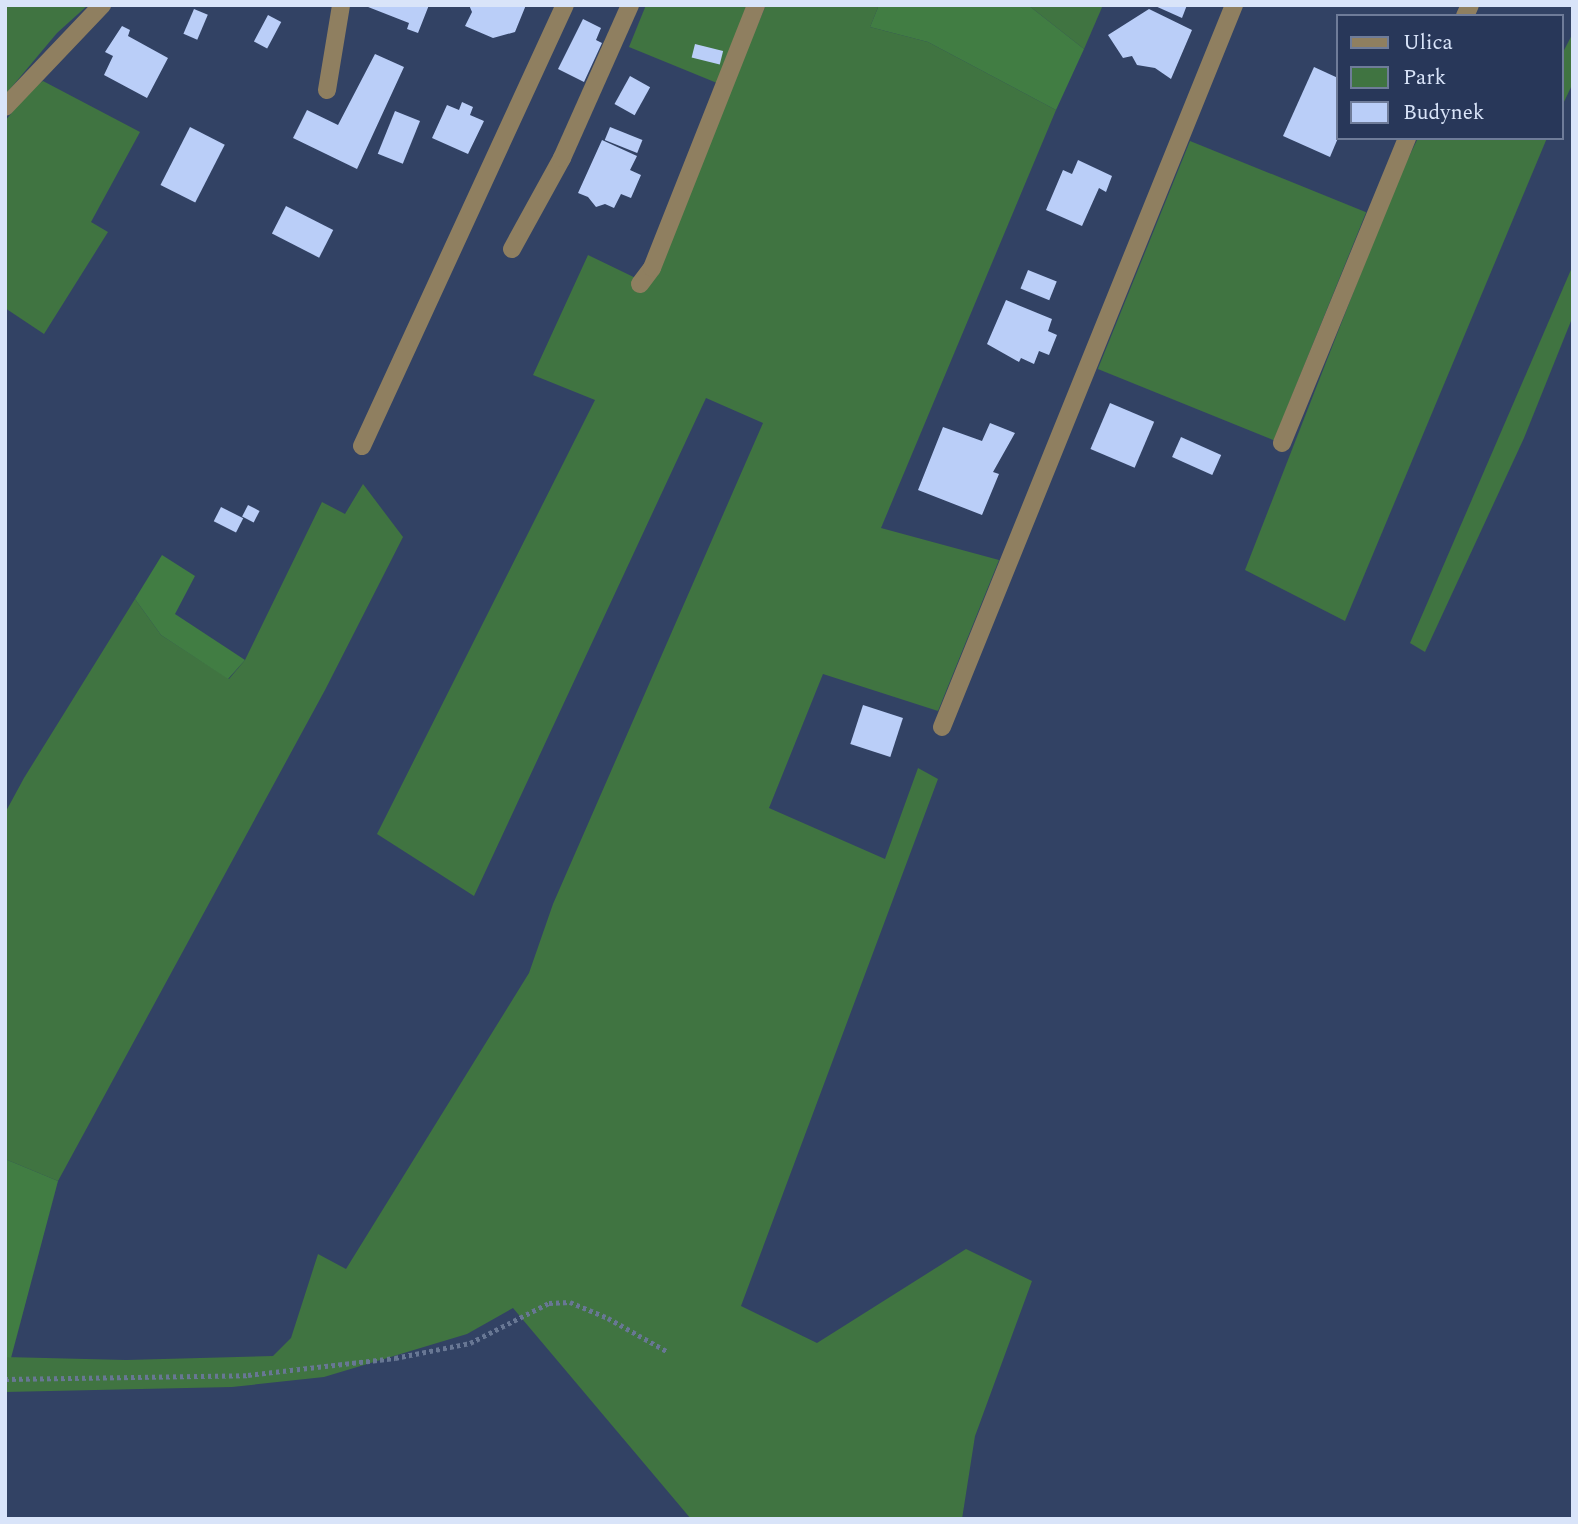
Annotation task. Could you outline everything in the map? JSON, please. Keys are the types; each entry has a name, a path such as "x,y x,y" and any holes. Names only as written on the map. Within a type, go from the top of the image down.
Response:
{"lane":[{"path":"5,107 102,5"},
{"path":"327,90 341,5"},
{"path":"362,446 565,5"},
{"path":"512,249 562,158 630,5"},
{"path":"640,284 652,268 757,5"},
{"path":"942,727 1234,5"},
{"path":"1282,443 1406,140"}],"path":[{"path":"5,1379 248,1375 395,1359 470,1343 549,1303 570,1302 608,1318 668,1352"}],"green space":[{"path":"5,5 88,5 57,33 5,95"},
{"path":"646,5 747,5 717,83 629,47"},
{"path":"766,5 879,5 870,27 928,42 1056,110 881,528 999,560 938,711 823,674 769,808 885,859 918,768 938,779 741,1306 817,1343 966,1249 1032,1281 975,1436 962,1519 691,1519 513,1308 467,1334 324,1377 232,1387 5,1392 5,1357 126,1360 273,1356 291,1338 318,1254 346,1269 529,973 553,904 763,423 706,398 474,896 377,834 595,400 533,375 588,255 646,283"},
{"path":"879,5 1028,5 1084,49 1056,110 928,42 870,27"},
{"path":"1028,5 1103,5 1084,49"},
{"path":"1573,33 1573,83 1564,102 1564,50"},
{"path":"43,81 140,132 91,222 108,232 44,334 5,308 5,121 31,89"},
{"path":"1417,140 1546,140 1345,621 1245,570 1396,183"},
{"path":"1190,141 1366,212 1274,440 1098,369"},
{"path":"1573,265 1573,316 1524,438 1425,652 1410,643"},
{"path":"363,484 403,537 325,690 58,1181 5,1159 5,813 135,599 161,635 229,679 245,660 322,502 345,514"},
{"path":"162,555 195,576 175,614 245,660 228,679 161,635 135,599"},
{"path":"5,1159 58,1181 11,1358 5,1357"}],"building":[{"path":"363,5 429,5 418,33 407,29 409,23"},
{"path":"469,5 526,5 515,32 493,38 465,26 472,12"},
{"path":"1153,5 1187,5 1182,18"},
{"path":"194,9 208,15 197,40 183,34"},
{"path":"1149,9 1192,30 1171,79 1155,68 1137,65 1132,56 1123,58 1108,35"},
{"path":"268,15 281,22 267,49 254,41"},
{"path":"583,19 601,28 596,40 602,43 584,82 558,69"},
{"path":"122,26 130,30 128,36 168,58 147,98 104,75 113,56 105,52"},
{"path":"695,44 723,51 720,65 692,58"},
{"path":"375,54 404,67 357,169 293,138 307,110 338,125"},
{"path":"1314,67 1336,77 1337,140 1330,157 1283,136"},
{"path":"630,76 650,87 635,115 614,104"},
{"path":"462,102 473,107 470,115 484,121 468,154 432,138 447,105 459,110"},
{"path":"395,111 420,121 403,164 378,154"},
{"path":"190,127 225,145 195,203 160,185"},
{"path":"610,127 642,140 637,153 605,140"},
{"path":"602,140 637,156 630,170 641,175 631,198 621,194 614,208 605,204 596,207 588,197 578,193"},
{"path":"1078,160 1112,176 1106,192 1099,188 1082,226 1046,210 1063,170 1072,174"},
{"path":"286,206 333,230 319,258 272,234"},
{"path":"1028,270 1057,282 1049,300 1021,289"},
{"path":"1006,300 1052,319 1048,331 1057,335 1049,355 1039,351 1034,364 1021,358 1019,362 987,344"},
{"path":"1110,403 1154,422 1135,468 1090,449"},
{"path":"990,423 1015,433 993,472 999,474 982,515 918,490 943,427 982,441"},
{"path":"1181,437 1221,455 1212,475 1172,457"},
{"path":"248,505 260,511 254,522 242,517"},
{"path":"221,507 243,518 236,533 214,521"},
{"path":"863,705 903,718 890,757 850,744"}]}
